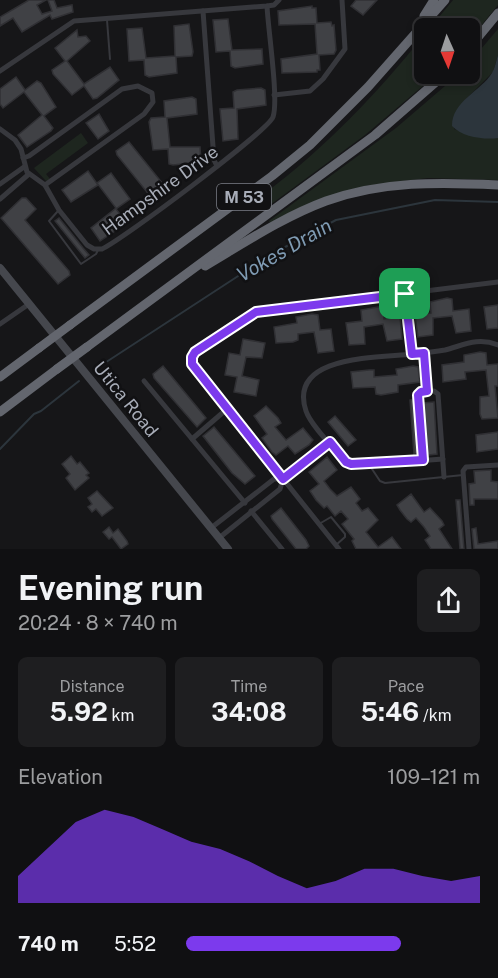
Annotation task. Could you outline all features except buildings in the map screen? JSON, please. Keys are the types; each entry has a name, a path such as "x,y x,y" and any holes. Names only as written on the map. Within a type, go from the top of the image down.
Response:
{"highway":[{"name":"M 53","path":"0,377 293,160 348,109 400,49 434,0"},
{"path":"400,49 445,0"},
{"path":"480,35 498,13"},
{"name":"M 53","path":"0,412 375,135 434,84"},
{"path":"169,287 287,219 338,197 368,189 413,183 498,185"}],"street":[{"path":"0,71 68,23 267,6 274,5 279,0"},
{"path":"274,95 310,91 341,56 346,43 342,0"},
{"name":"Hampshire Drive","path":"27,171 45,185 59,210 87,245 98,250 107,247 217,166 270,122 274,113 274,95 267,6"},
{"path":"203,11 214,160 217,166"},
{"path":"23,158 122,89 138,86 152,93 153,102 144,114 45,185"},
{"path":"1,132 15,141 27,171"},
{"path":"0,184 27,171"},
{"path":"0,199 27,171"},
{"name":"Utica Road","path":"0,268 228,549"},
{"path":"337,547 194,367 192,357 250,315 260,311 498,282"},
{"path":"405,294 412,354"},
{"path":"0,324 29,304"},
{"path":"443,459 369,464 346,462 306,411 305,392 315,372 337,363 424,353 474,341 498,345"},
{"path":"424,353 427,391 434,390 438,393 444,477"},
{"path":"144,381 245,502"},
{"path":"192,439 227,409"},
{"path":"219,538 280,489 283,479 330,442"},
{"path":"469,549 463,476 466,467 498,465"},
{"path":"212,528 274,479 283,479"},
{"path":"252,511 282,549"}],"lane":[{"path":"107,18 110,59"},
{"path":"59,210 50,222 81,264 96,254 98,250"},
{"path":"423,460 418,395 427,391"},
{"path":"369,464 371,470 382,482 463,476"},
{"path":"245,502 252,511"},
{"path":"319,524 331,517 345,534 337,547"}],"shaded area":[{"path":"453,0 498,0 498,5 480,27 480,18 438,18"},
{"path":"498,29 498,55 493,72 463,102 454,129 477,137 498,138 498,180 428,178 364,186 270,223 269,221 396,128 447,84 480,84 480,50"},
{"path":"414,47 414,84 425,84 365,135 270,205 264,194 329,139 387,79"},
{"path":"498,55 498,138 486,139 461,133 452,126 453,117 462,103 492,73"},
{"path":"81,133 88,143 46,174 50,179 46,181 34,168"}],"waterway":[{"name":"Vokes Drain","path":"94,370 272,254 336,220 435,200 498,202"},
{"name":"Vokes Drain","path":"0,449 34,414 79,381"}],"route":[{"path":"405,294 412,354 424,353 427,391 418,395 423,460 351,464 346,462 330,442 283,479 191,361 195,352 256,312 405,294"}]}
